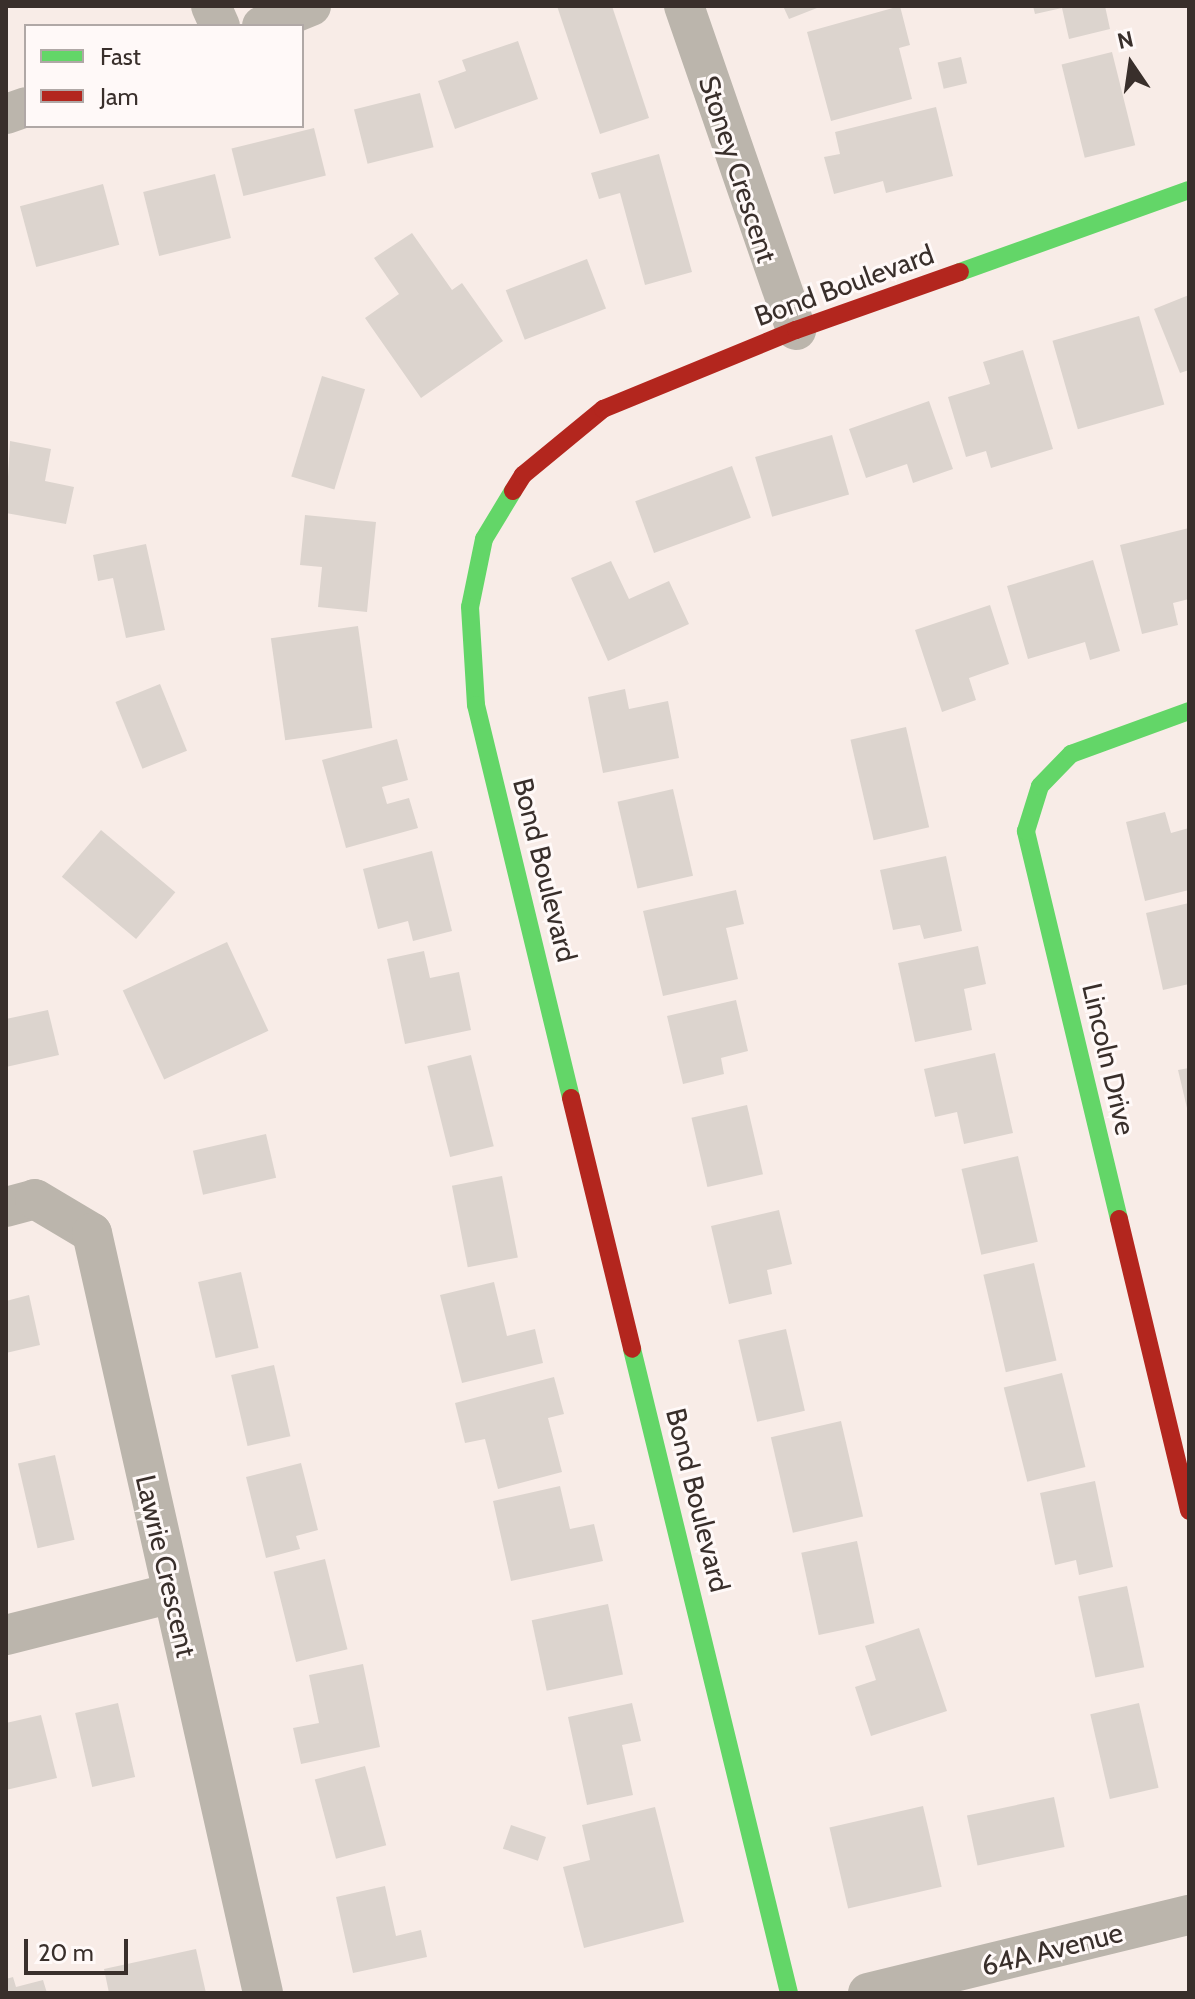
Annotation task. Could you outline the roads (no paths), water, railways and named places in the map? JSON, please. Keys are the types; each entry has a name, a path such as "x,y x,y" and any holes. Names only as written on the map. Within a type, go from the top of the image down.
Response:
{"street":[{"path":"267,24 311,6"},
{"name":"Stoney Crescent","path":"684,6 796,330"},
{"name":"Bond Boulevard","path":"789,1993 476,705 470,607 484,539 523,475 603,409 796,330 1189,190"},
{"name":"Lincoln Drive","path":"1189,711 1071,754 1040,786 1026,831 1189,1511"},
{"name":"Lawrie Crescent","path":"6,1207 35,1199 92,1233 263,1993"},
{"path":"6,1635 172,1593"},
{"name":"64A Avenue","path":"868,1993 1189,1915"}]}
